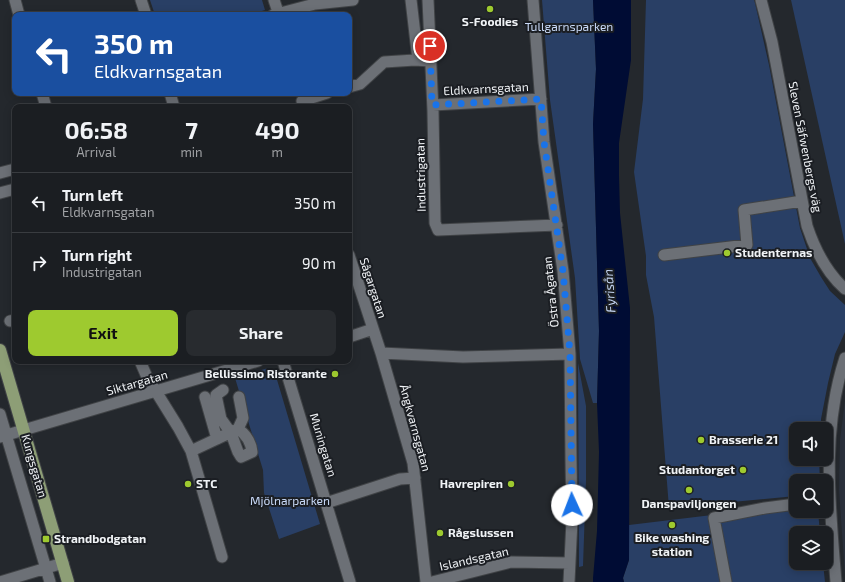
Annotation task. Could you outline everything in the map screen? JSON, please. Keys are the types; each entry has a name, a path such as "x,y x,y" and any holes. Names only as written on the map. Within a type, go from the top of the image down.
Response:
{"main road":[{"name":"Kungsgatan","path":"0,350 68,582"}],"street":[{"path":"15,0 18,12"},
{"path":"141,0 145,12"},
{"path":"274,0 276,12"},
{"path":"287,12 315,4 352,0"},
{"path":"411,0 418,60"},
{"name":"Industrigatan","path":"428,0 435,223 438,230 557,225"},
{"name":"Östra Ågatan","path":"533,0 544,142 563,271 570,354 570,460 572,520 569,582"},
{"name":"Sleven Säfwenbergs väg","path":"761,0 772,42 802,201 812,242 819,257 830,273 845,289"},
{"path":"352,86 360,84 384,62 418,60 430,61"},
{"path":"302,100 316,96"},
{"name":"Eldkvarnsgatan","path":"432,105 541,99"},
{"path":"0,173 12,170"},
{"path":"0,193 12,190"},
{"path":"664,255 747,245 744,210 802,201"},
{"name":"Sågargatan","path":"352,264 373,329"},
{"path":"352,336 373,329"},
{"name":"Ångkvarnsgatan","path":"373,329 413,463 426,582"},
{"path":"381,353 463,358 570,354"},
{"path":"829,474 831,419 838,380 845,358"},
{"path":"141,364 146,377 178,427 191,451 222,558"},
{"name":"Siktargatan","path":"3,436 248,364"},
{"name":"Muningatan","path":"285,364 350,582"},
{"path":"223,390 216,395 216,401 221,419 234,431"},
{"path":"205,397 217,439"},
{"path":"191,451 234,431 243,418 238,397"},
{"name":"Kungsgatan","path":"0,414 3,436 50,582"},
{"path":"326,503 400,479 415,478"},
{"path":"726,582 714,518 789,505"},
{"path":"830,518 836,582"},
{"name":"Islandsgatan","path":"432,582 511,562 570,563"},
{"path":"0,582 63,563"}],"shaded area":[{"path":"845,401 845,575 839,490 840,440"}],"green space":[{"path":"150,0 262,0 265,10 259,12 154,12"},
{"name":"Tullgarnsparken","path":"542,0 593,0 596,69 593,124 599,331 597,403 593,403 580,359 575,278 550,100"},
{"name":"Studenternas","path":"646,0 754,0 769,65 800,228 810,258 821,277 830,291 845,305 845,332 835,354 821,422 789,422 789,466 819,466 820,474 789,474 789,497 669,508 654,317 646,275 646,256 634,172 643,99"},
{"path":"791,0 845,0 845,244"},
{"path":"578,363 586,406 586,480 583,566 579,567"},
{"name":"Mjölnarparken","path":"268,368 274,370 275,373 320,524 279,539 264,493 263,470 235,378"},
{"path":"789,506 789,518 819,518 819,526 789,526 789,570 824,570 825,582 624,582 623,578 629,560 629,525"}],"water":[{"name":"Fyrisån","path":"593,0 631,0 631,60 619,143 620,213 630,308 629,560 623,578 624,582 593,582 597,531 599,452 597,403 599,331 593,124 596,69"}],"place":[{"name":"S-Foodies","path":"490,9"},
{"name":"Studenternas","path":"727,253"},
{"name":"Bellissimo Ristorante","path":"335,374"},
{"name":"Brasserie 21","path":"701,440"},
{"name":"Studantorget","path":"743,470"},
{"name":"STC","path":"188,484"},
{"name":"Havrepiren","path":"511,484"},
{"name":"Danspaviljongen","path":"689,490"},
{"name":"Bike washing station","path":"672,525"},
{"name":"Rågslussen","path":"440,533"},
{"name":"Strandbodgatan","path":"46,539"}],"route":[{"path":"430,46 432,105 541,99 544,142 556,215 563,271 570,354 570,460 572,505"}]}
